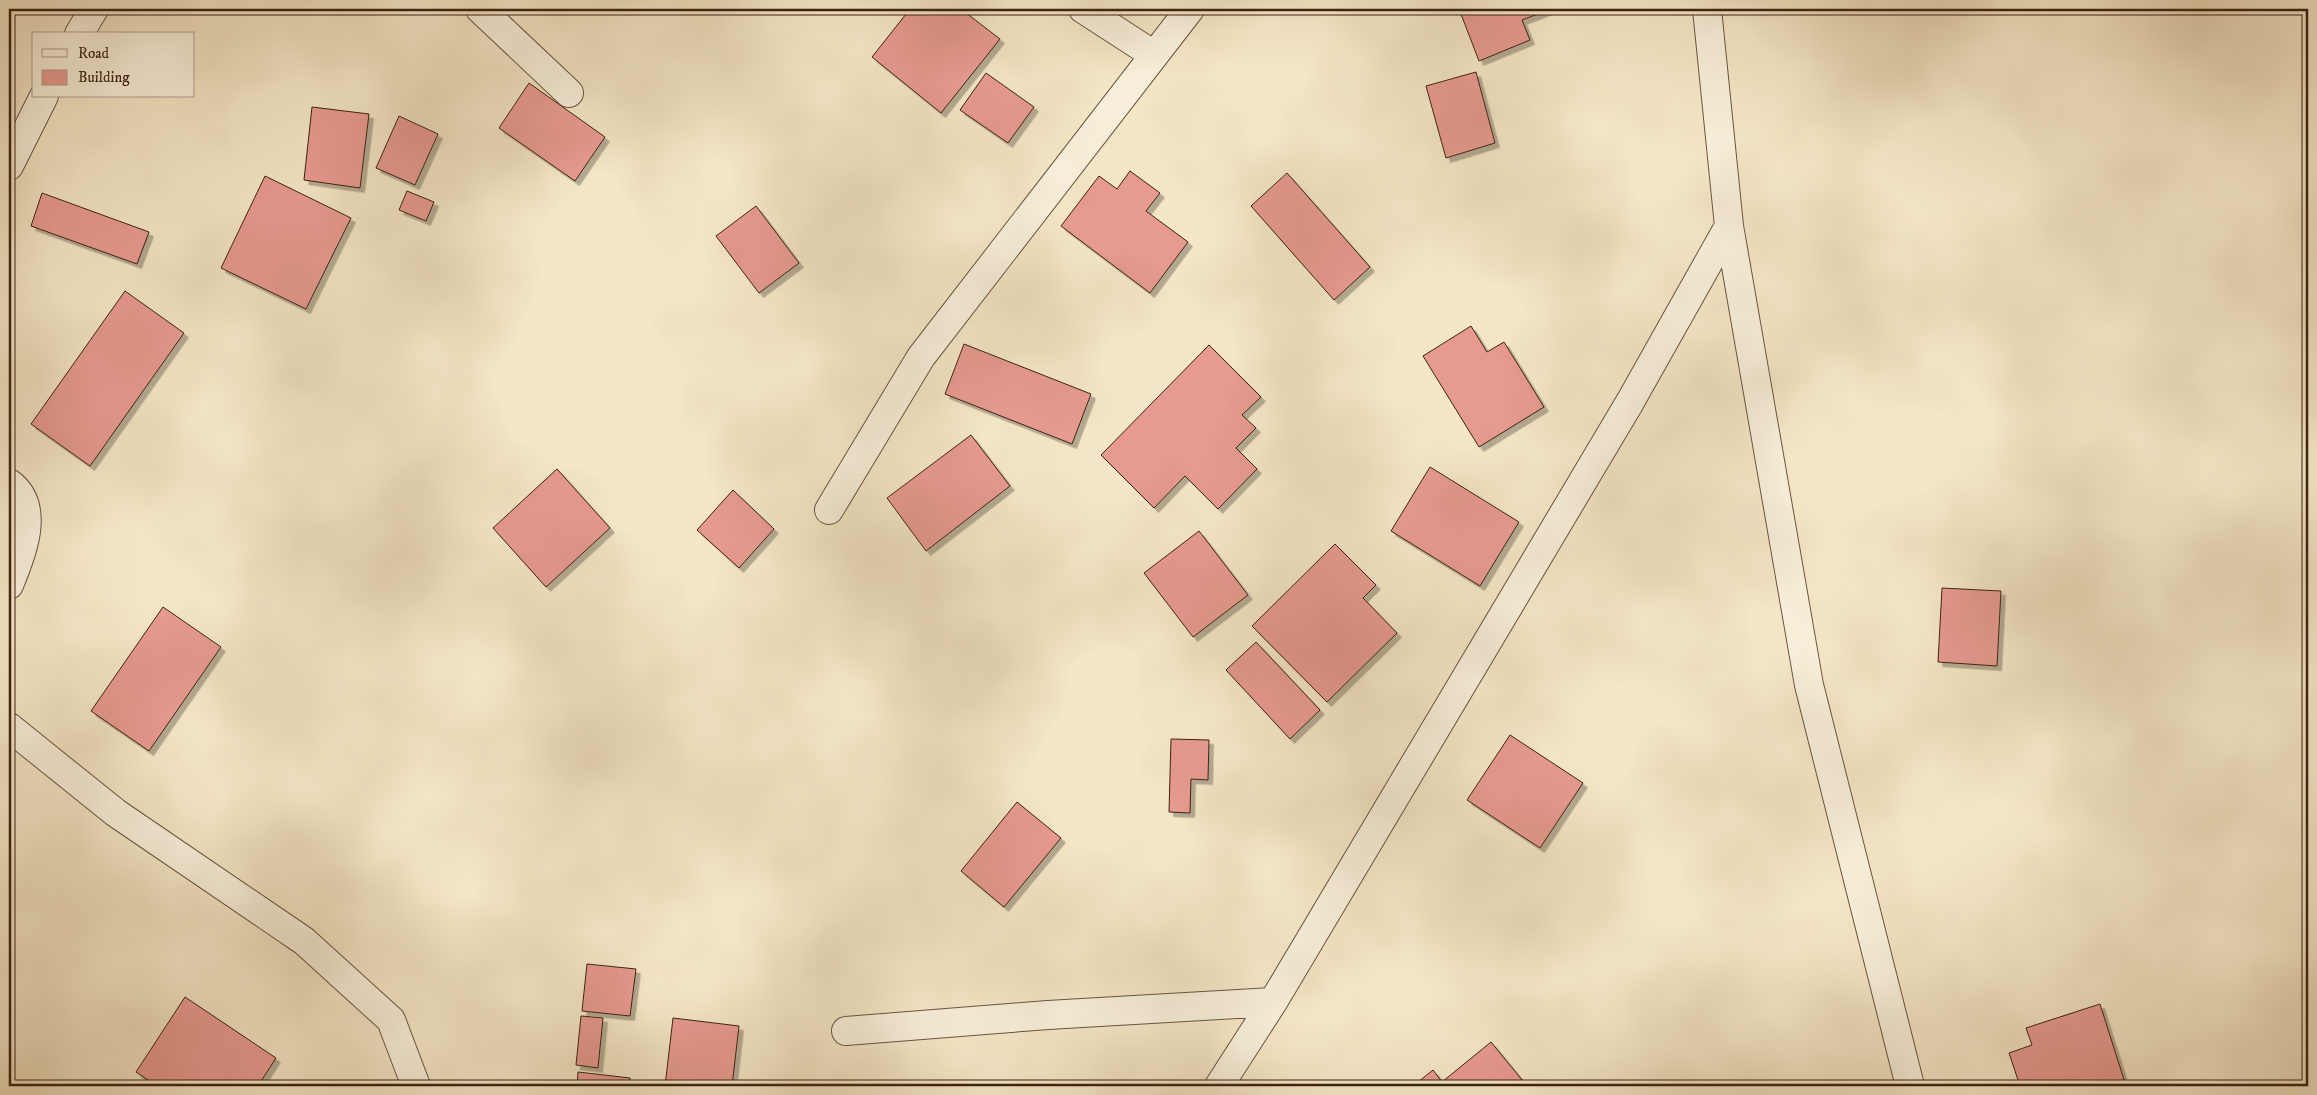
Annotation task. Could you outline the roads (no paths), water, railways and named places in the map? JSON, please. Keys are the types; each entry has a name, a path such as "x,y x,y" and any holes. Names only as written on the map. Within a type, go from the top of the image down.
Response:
{"street":[{"path":"80,32 94,9"},
{"path":"480,9 569,93"},
{"path":"1083,9 1154,55"},
{"path":"829,510 921,357 1190,9"},
{"path":"1707,9 1729,226 1809,685 1910,1086"},
{"path":"9,166 43,98"},
{"path":"1219,1086 1273,1002 1630,402 1729,226"},
{"path":"9,483 15,487 27,513 24,549 9,585"},
{"path":"9,728 116,813 304,941 391,1020 416,1086"},
{"path":"846,1031 1048,1015 1273,1002"}]}
